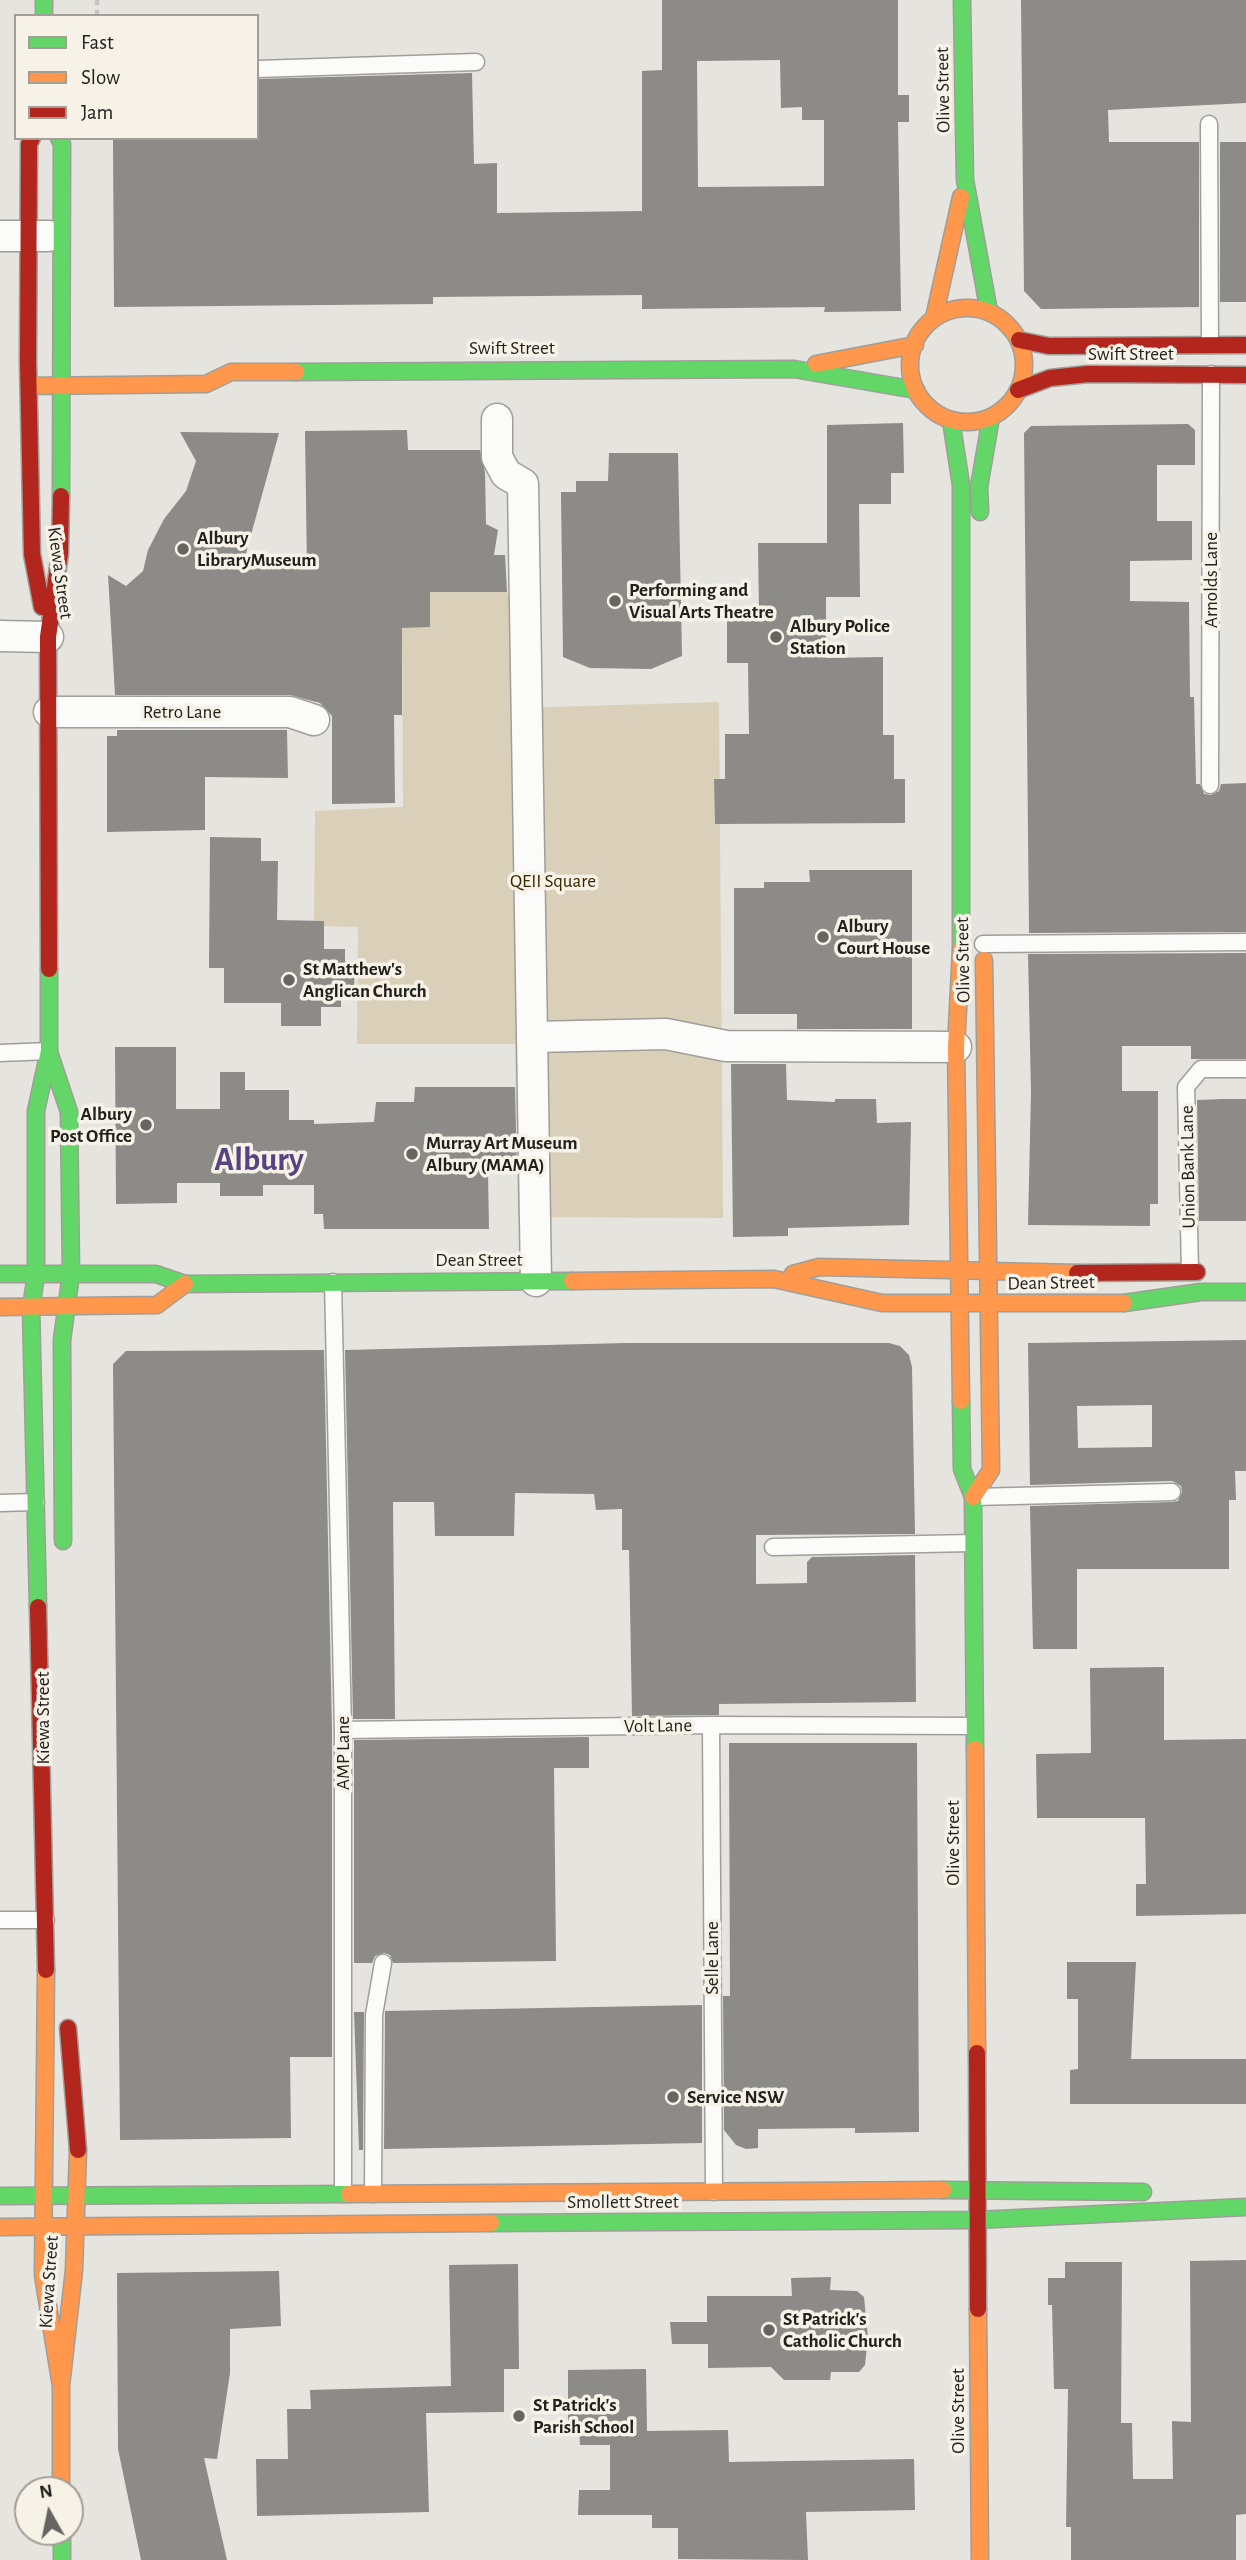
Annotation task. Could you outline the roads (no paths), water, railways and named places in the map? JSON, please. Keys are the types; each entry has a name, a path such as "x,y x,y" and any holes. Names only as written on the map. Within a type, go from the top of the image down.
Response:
{"street":[{"name":"Olive Street","path":"962,0 965,180 989,312"},
{"name":"Kiewa Street","path":"32,140 14,236 28,361 32,554 48,637"},
{"name":"Kiewa Street","path":"60,140 69,361 63,386 60,553 48,637 49,1051 36,1111 36,1275 32,1308 46,1920 43,2275 61,2386"},
{"name":"Olive Street","path":"934,318 965,180"},
{"path":"14,236 63,236"},
{"path":"962,309 989,312 1007,323 1019,340 1025,365 1018,390 1011,402 991,417 971,422 951,420 930,408 916,390 911,374 915,345 920,332 934,318 962,309"},
{"name":"Swift Street","path":"1019,340 1049,346 1246,345"},
{"name":"Swift Street","path":"794,369 915,345"},
{"path":"28,361 69,361"},
{"name":"Swift Street","path":"214,365 231,372 794,369 916,390"},
{"name":"Swift Street","path":"29,386 206,384 231,372"},
{"name":"Swift Street","path":"1018,390 1050,378 1088,374 1246,375"},
{"path":"980,528 979,487 991,417"},
{"path":"497,419 498,457 506,474 523,484 536,1281"},
{"name":"Olive Street","path":"951,420 961,485 962,937 956,1047 962,1469 973,1497 979,2560"},
{"path":"0,636 48,637"},
{"name":"Retro Lane","path":"49,712 290,712 314,720"},
{"path":"962,820 983,820"},
{"name":"Olive Street","path":"973,1497 991,1471 983,937"},
{"path":"534,1037 666,1034 726,1046 956,1047"},
{"name":"Kiewa Street","path":"49,1051 69,1112 71,1274 64,1308 63,1555"},
{"name":"Dean Street","path":"774,1279 819,1267 958,1268 1050,1273 1218,1272"},
{"name":"Dean Street","path":"0,1274 156,1274 185,1284 774,1279 882,1303 1123,1303 1201,1292 1246,1292"},
{"path":"0,1307 157,1305 185,1284"},
{"path":"36,1502 62,1501"},
{"path":"46,1920 66,1920"},
{"name":"Kiewa Street","path":"61,2476 61,2386 74,2270 74,2226 78,2194 78,2145 67,2009"},
{"name":"Smollett Street","path":"0,2196 1075,2189 1246,2197"},
{"path":"714,2192 715,2222"},
{"name":"Smollett Street","path":"0,2227 976,2220 1246,2207"}],"lane":[{"path":"259,69 476,62"},
{"name":"Arnolds Lane","path":"1209,124 1210,785"},
{"path":"983,937 1246,942"},
{"path":"0,1053 49,1051"},
{"name":"Union Bank Lane","path":"1191,1272 1186,1087 1201,1069 1246,1069"},
{"name":"AMP Lane","path":"333,1282 343,1730 344,2225"},
{"path":"973,1497 1172,1492"},
{"path":"0,1503 36,1502"},
{"path":"774,1547 972,1543"},
{"name":"Volt Lane","path":"343,1730 711,1725 974,1726"},
{"name":"Selle Lane","path":"711,1725 714,2192"},
{"path":"0,1920 46,1920"},
{"path":"374,2225 374,2015 383,1963"}],"place":[{"name":"Albury LibraryMuseum","path":"183,549"},
{"name":"Performing and Visual Arts Theatre","path":"615,601"},
{"name":"Albury Police Station","path":"776,637"},
{"name":"Albury Court House","path":"823,937"},
{"name":"St Matthew's Anglican Church","path":"289,980"},
{"name":"Albury Post Office","path":"146,1125"},
{"name":"Murray Art Museum Albury (MAMA)","path":"412,1154"},
{"name":"Service NSW","path":"673,2097"},
{"name":"St Patrick's Catholic Church","path":"769,2330"},
{"name":"St Patrick's Parish School","path":"519,2416"}],"district":[{"name":"Albury","path":"259,1160"}],"park label":[{"name":"QEII Square","path":"553,881"}]}
